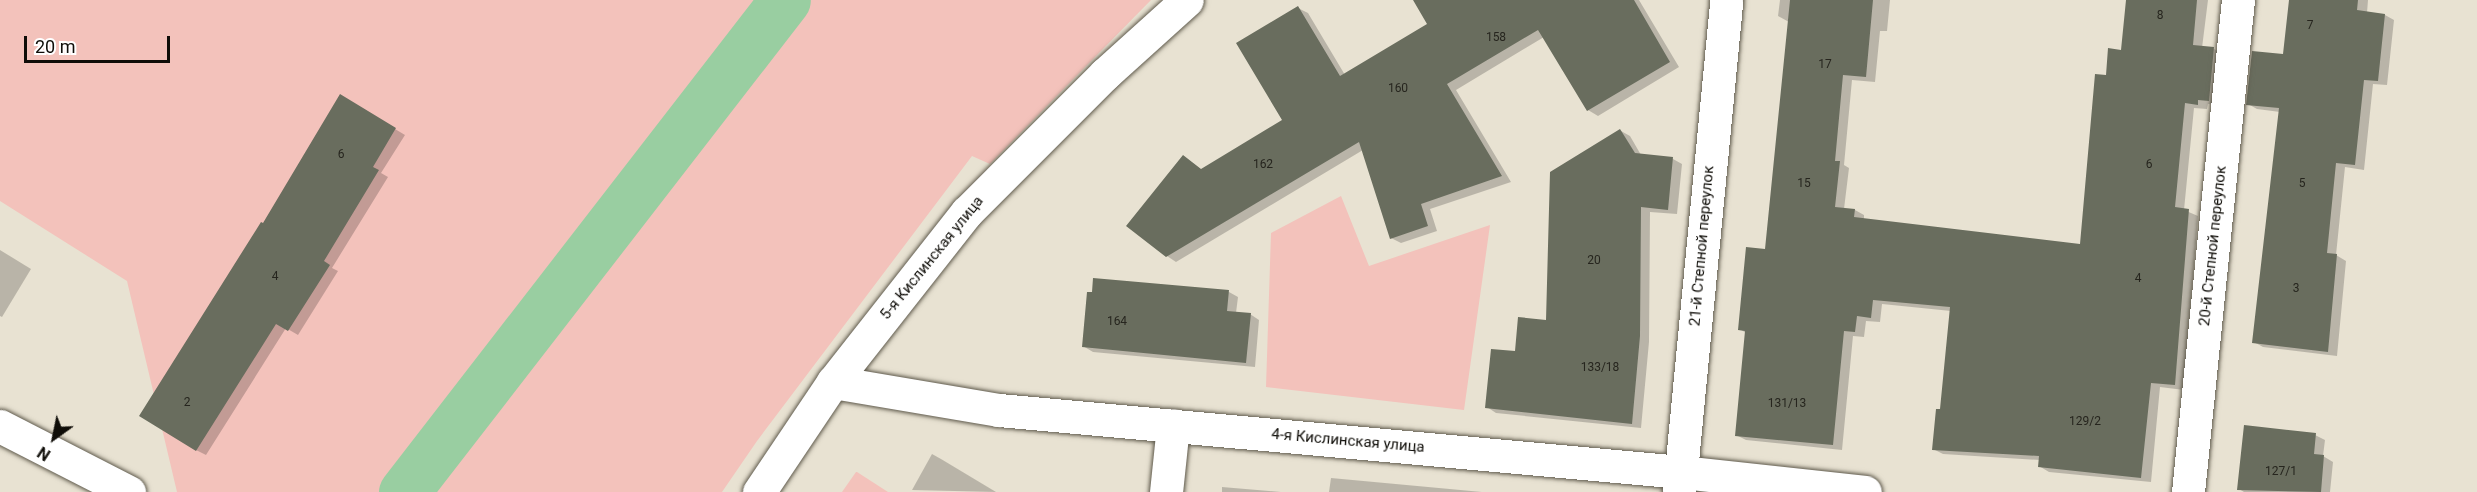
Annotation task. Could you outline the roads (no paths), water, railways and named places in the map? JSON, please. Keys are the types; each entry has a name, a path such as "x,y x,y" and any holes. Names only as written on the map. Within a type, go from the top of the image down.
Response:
{"street":[{"name":"5-я Кислинская улица","path":"759,492 832,381 967,212 1105,74 1187,0"},
{"name":"21-й Степной переулок","path":"1680,482 1726,0"},
{"name":"20-й Степной переулок","path":"2188,492 2238,0"},
{"name":"4-я Кислинская улица","path":"832,381 999,410 1173,425 1680,482 1865,492"},
{"path":"1166,492 1173,425"},
{"path":"0,426 129,492"}],"waterway":[{"path":"404,492 785,0"}]}
